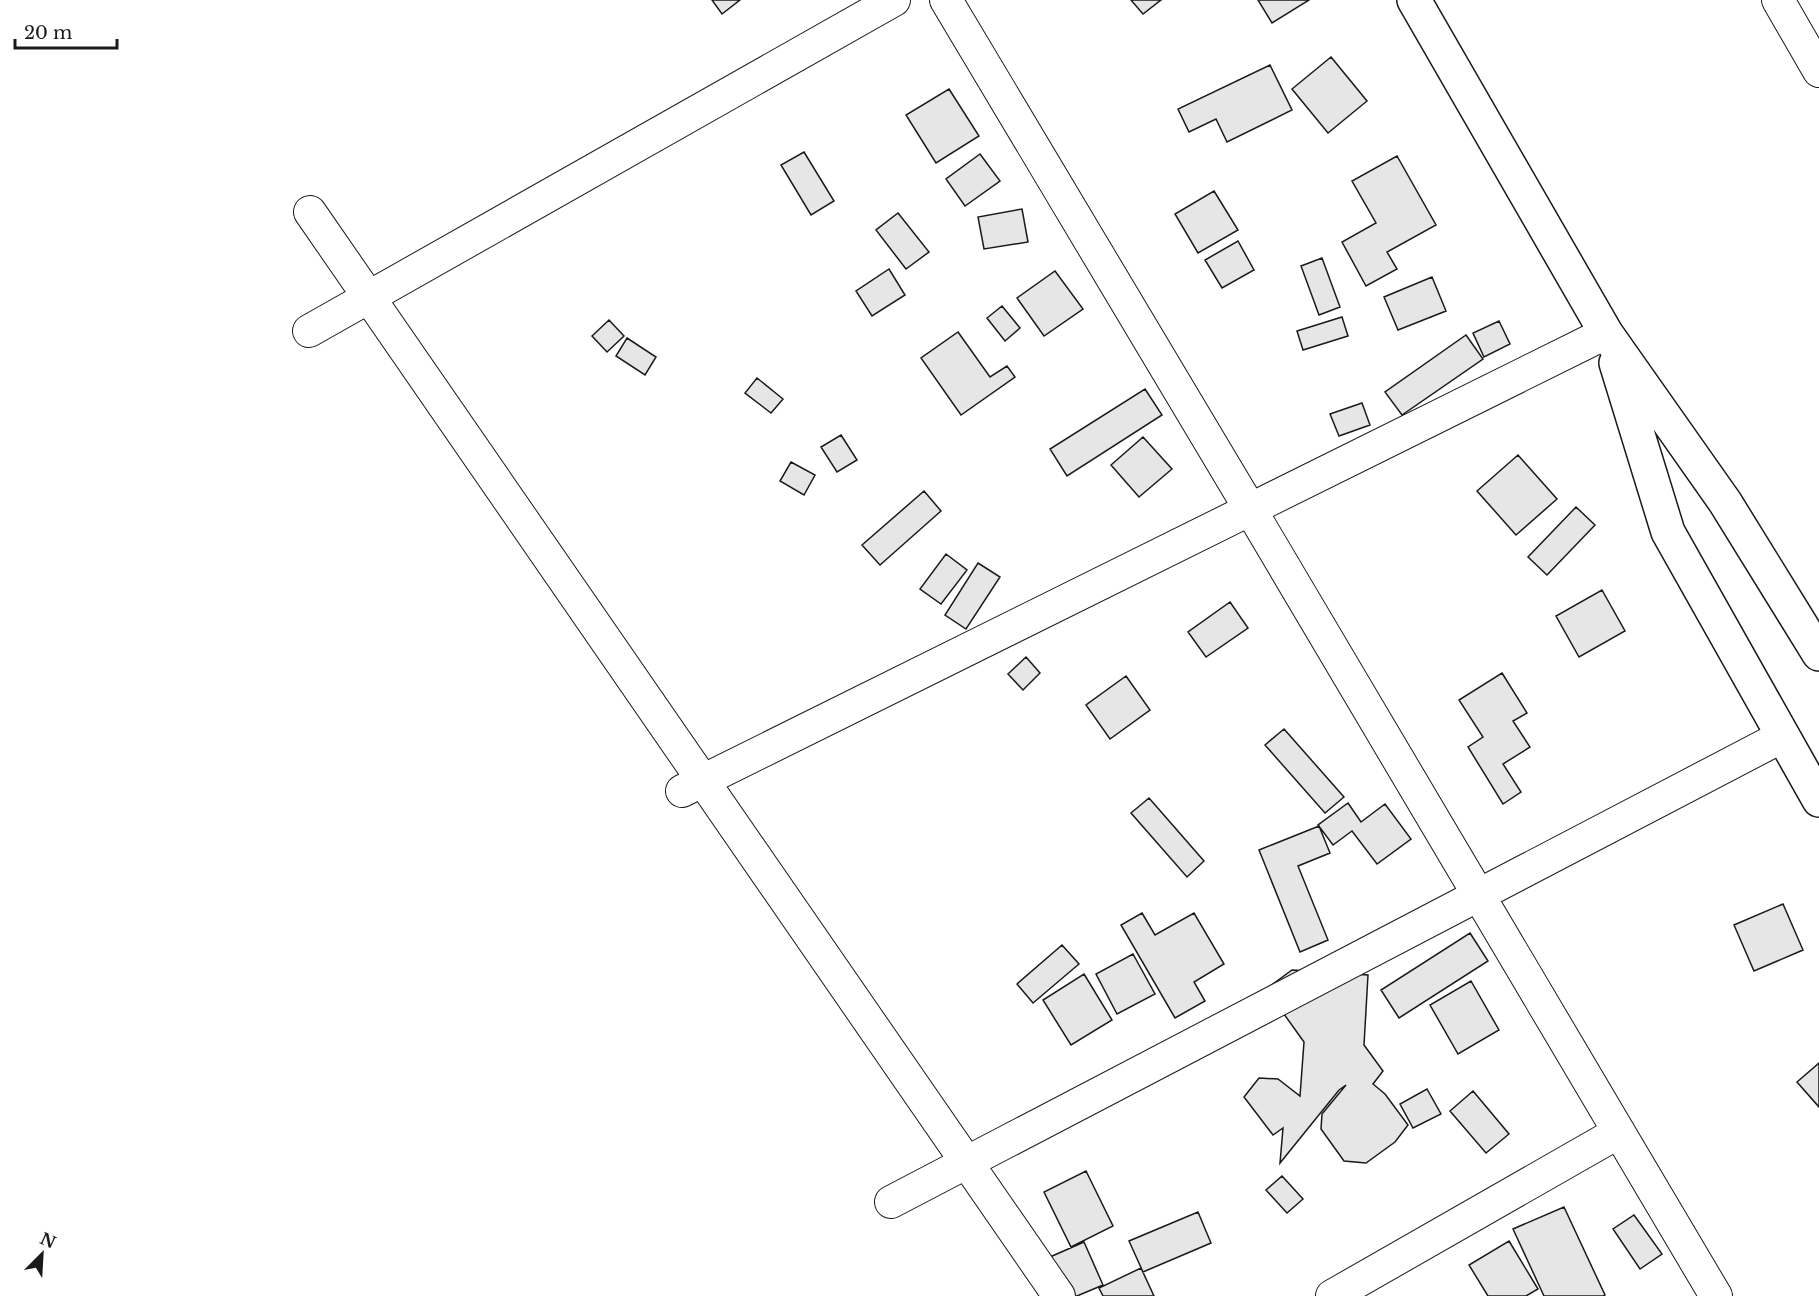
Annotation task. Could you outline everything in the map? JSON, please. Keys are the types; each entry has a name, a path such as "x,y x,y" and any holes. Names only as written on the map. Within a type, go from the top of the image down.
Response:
{"street":[{"path":"309,331 894,0"},
{"path":"946,0 1716,1296"},
{"path":"1414,0 1606,333 1725,502 1819,654"},
{"path":"1778,0 1819,71"},
{"path":"310,212 369,297 693,786 966,1162 1059,1296"},
{"path":"693,786 1606,333"},
{"path":"1606,333 1668,532 1819,800"},
{"path":"891,1202 1783,736"},
{"path":"1332,1296 1619,1132"}],"building":[{"path":"712,0 740,0 722,14"},
{"path":"1131,0 1161,0 1143,14"},
{"path":"1258,0 1309,0 1272,23"},
{"path":"1331,57 1367,101 1328,133 1292,89"},
{"path":"1270,65 1292,110 1227,142 1216,119 1189,132 1178,109"},
{"path":"949,89 979,136 936,163 906,115"},
{"path":"804,152 834,201 811,215 781,165"},
{"path":"980,154 1000,181 965,206 946,179"},
{"path":"1397,156 1436,225 1387,252 1397,269 1366,286 1342,242 1376,223 1352,181"},
{"path":"1214,191 1238,230 1198,253 1175,214"},
{"path":"1022,209 1028,242 984,249 978,217"},
{"path":"898,213 929,252 906,269 876,230"},
{"path":"1238,241 1254,270 1222,288 1205,260"},
{"path":"1322,258 1340,307 1319,315 1301,266"},
{"path":"889,269 905,295 872,316 856,291"},
{"path":"1055,271 1083,309 1044,336 1017,298"},
{"path":"1432,277 1446,311 1398,330 1384,297"},
{"path":"1002,306 1020,328 1005,341 987,318"},
{"path":"1342,317 1348,336 1303,350 1297,331"},
{"path":"609,320 624,336 607,352 592,336"},
{"path":"1499,321 1510,344 1484,357 1473,333"},
{"path":"958,332 990,377 1007,366 1015,377 961,415 921,358"},
{"path":"1466,335 1483,359 1402,415 1385,392"},
{"path":"627,338 656,357 645,375 616,356"},
{"path":"757,378 783,399 771,413 745,393"},
{"path":"1145,389 1162,415 1067,476 1050,449"},
{"path":"1362,403 1370,425 1339,436 1330,414"},
{"path":"841,435 857,460 837,472 821,447"},
{"path":"1143,437 1172,469 1139,497 1111,465"},
{"path":"1518,455 1557,499 1516,535 1477,491"},
{"path":"791,462 815,475 804,495 780,481"},
{"path":"924,491 941,511 880,565 862,545"},
{"path":"1576,507 1595,525 1547,575 1528,557"},
{"path":"946,554 967,570 941,604 920,589"},
{"path":"978,563 1000,577 966,629 945,615"},
{"path":"1602,590 1625,631 1579,657 1556,616"},
{"path":"1230,602 1248,628 1206,657 1188,632"},
{"path":"1026,657 1040,673 1023,690 1008,674"},
{"path":"1502,673 1527,713 1513,721 1530,747 1503,764 1521,792 1503,804 1468,747 1483,737 1459,700"},
{"path":"1126,676 1150,710 1110,739 1086,705"},
{"path":"1284,729 1344,797 1325,813 1265,745"},
{"path":"1149,798 1204,861 1187,877 1131,813"},
{"path":"1348,803 1361,822 1385,804 1411,839 1377,864 1352,831 1333,845 1318,825"},
{"path":"1319,826 1330,853 1298,866 1328,940 1300,952 1259,850"},
{"path":"1783,904 1803,950 1754,971 1734,925"},
{"path":"1142,913 1155,935 1194,913 1224,964 1194,982 1205,1001 1175,1018 1121,925"},
{"path":"1470,933 1488,961 1399,1018 1381,990"},
{"path":"1062,945 1079,964 1033,1003 1017,984"},
{"path":"1133,954 1155,994 1117,1014 1096,974"},
{"path":"1292,970 1368,975 1364,1045 1383,1071 1373,1084 1385,1094 1408,1125 1395,1142 1366,1163 1344,1161 1321,1129 1322,1114 1346,1085 1339,1090 1280,1163 1283,1128 1273,1135 1244,1097 1259,1078 1278,1079 1300,1096 1304,1042 1266,989"},
{"path":"1084,974 1112,1020 1071,1045 1043,1000"},
{"path":"1471,981 1499,1030 1458,1054 1430,1005"},
{"path":"1819,1063 1819,1107 1797,1082"},
{"path":"1427,1089 1441,1114 1413,1128 1400,1104"},
{"path":"1473,1091 1509,1134 1486,1153 1450,1111"},
{"path":"1086,1171 1113,1226 1071,1247 1044,1192"},
{"path":"1282,1176 1303,1199 1287,1213 1266,1190"},
{"path":"1564,1207 1605,1295 1603,1296 1544,1296 1513,1229"},
{"path":"1198,1212 1211,1243 1143,1272 1129,1241"},
{"path":"1634,1215 1662,1254 1640,1269 1613,1229"},
{"path":"1509,1241 1538,1289 1526,1296 1488,1296 1469,1265"},
{"path":"1084,1242 1103,1285 1077,1296 1067,1296 1050,1257"},
{"path":"1141,1268 1154,1296 1103,1296 1099,1288"}]}
